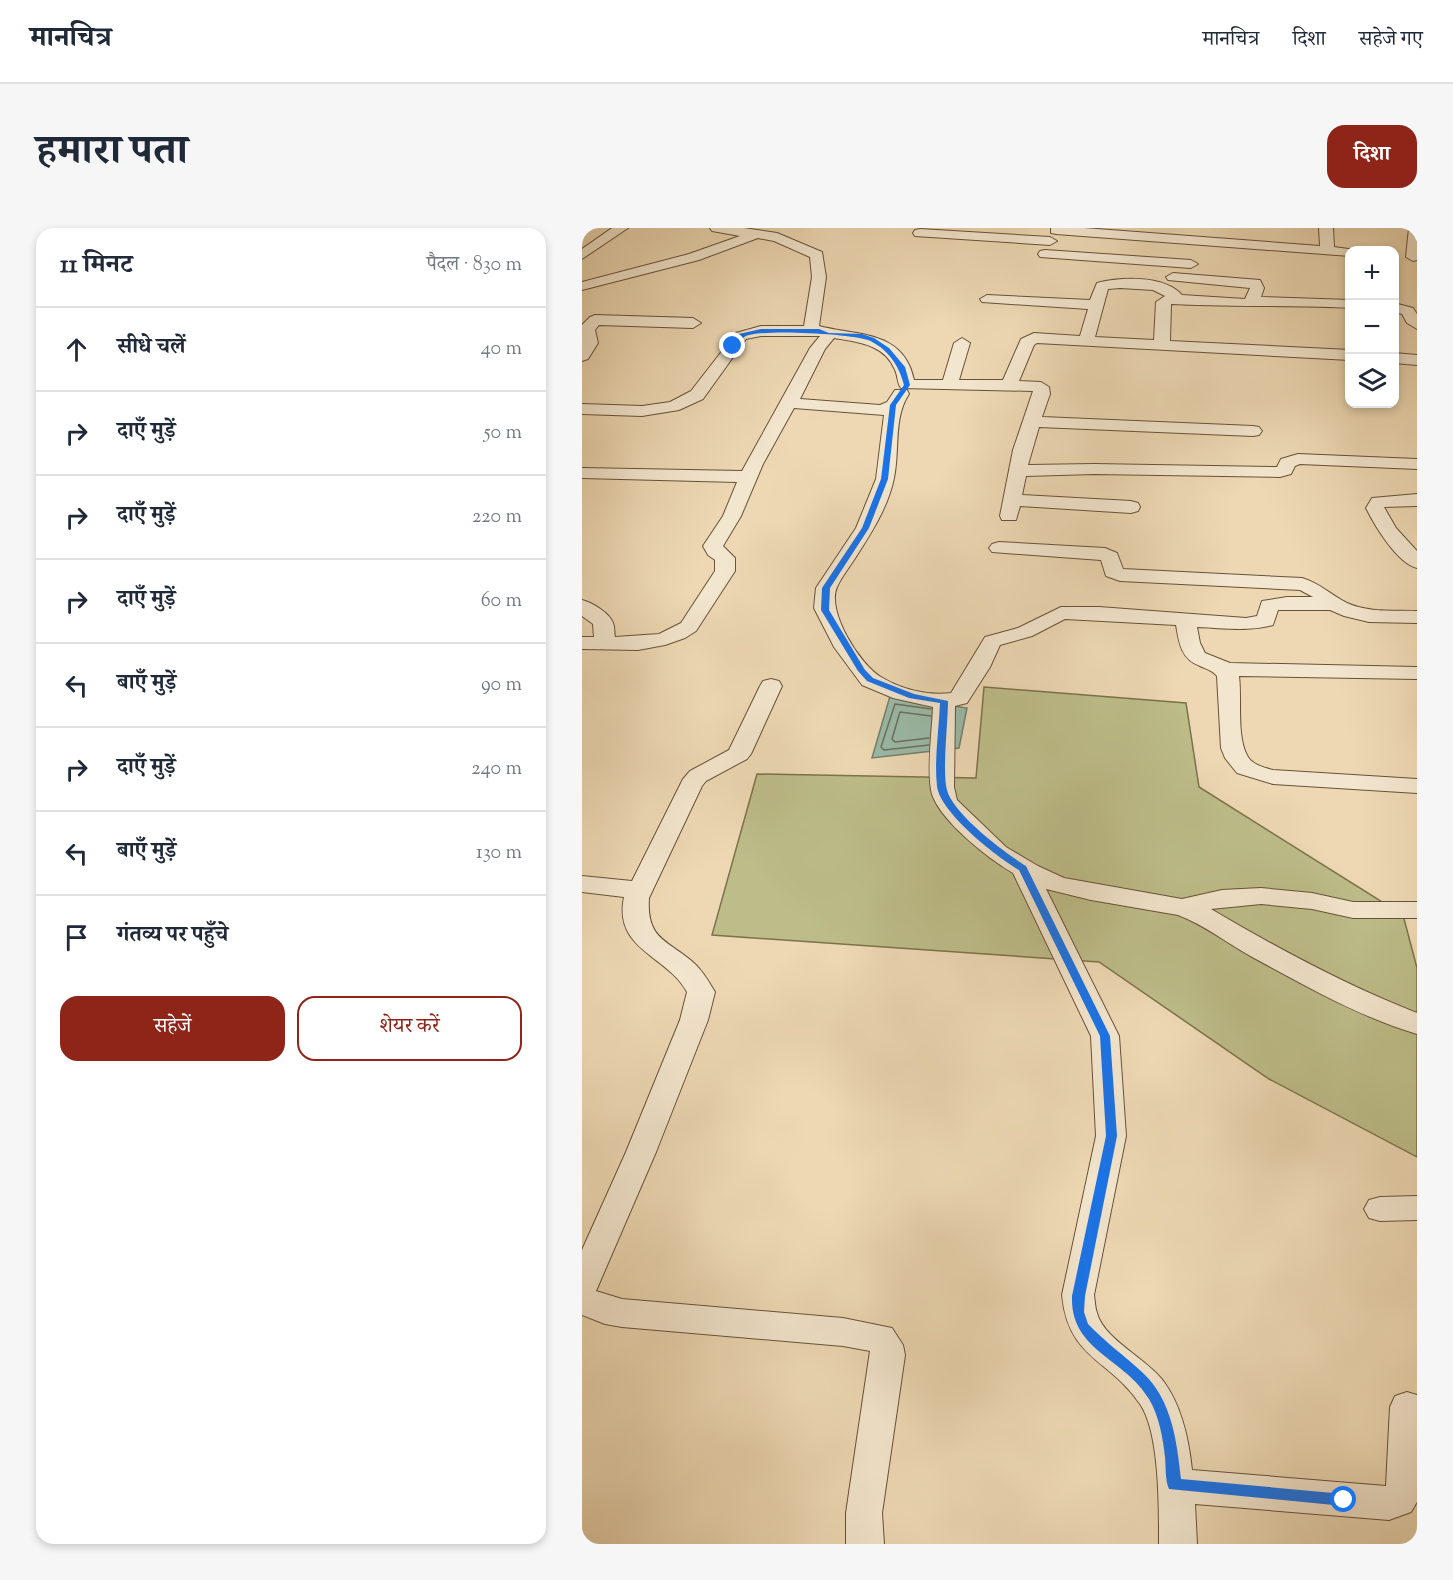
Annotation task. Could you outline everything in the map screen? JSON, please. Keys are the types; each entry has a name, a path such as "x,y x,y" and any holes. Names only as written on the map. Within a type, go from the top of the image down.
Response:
{"street":[{"path":"582,255 621,228"},
{"path":"717,228 789,241 817,255 819,277 811,329 824,333"},
{"path":"582,286 694,257 779,228"},
{"path":"1326,228 1327,250"},
{"path":"1409,257 1416,228"},
{"path":"920,233 1345,252"},
{"path":"1052,238 1191,264"},
{"path":"1041,270 1052,238"},
{"path":"582,272 607,279"},
{"path":"1173,277 1255,283 1257,288 1252,302"},
{"path":"1086,340 1102,286 1112,284 1163,287 1174,293 1177,299"},
{"path":"987,298 1095,305"},
{"path":"1162,344 1164,303 1169,298 1345,304"},
{"path":"1399,308 1408,310 1412,320 1417,324"},
{"path":"582,356 590,343 587,329 595,320 693,323"},
{"path":"582,409 658,410 689,402 697,395 741,336 761,331 862,336 878,343 903,368 907,385 893,405 885,479 865,528 826,588 825,610 862,671 870,680 912,696 944,701 959,698 965,692 992,640 1025,632 1061,613 1099,613 1261,623 1266,621 1269,605 1334,604 1366,615 1417,617"},
{"path":"582,643 669,638 689,627 725,571 725,558 715,551 713,546 728,525 749,477 810,366 824,333"},
{"path":"1009,385 1027,342 1034,338 1345,355"},
{"path":"949,386 962,343"},
{"path":"1399,358 1417,360"},
{"path":"907,385 1041,387 1042,394 1031,422 1017,471 1010,508 1131,507"},
{"path":"789,403 869,410 882,410 893,405"},
{"path":"1031,422 1253,431"},
{"path":"1017,471 1094,469 1280,472 1285,470 1287,463 1298,459 1417,464"},
{"path":"582,473 749,477"},
{"path":"1417,500 1379,502 1375,504 1375,508 1384,525 1417,562"},
{"path":"999,548 1106,554 1110,557 1113,572 1120,575 1302,584 1317,589 1334,604"},
{"path":"582,606 603,622 605,643"},
{"path":"1185,619 1188,643 1196,657 1226,670 1282,669 1417,673"},
{"path":"1226,670 1229,681 1233,753 1243,766 1254,772 1273,777 1417,786"},
{"path":"582,1286 641,1152 694,1020 701,992 692,977 652,946 641,931 634,908 640,890 690,784 698,776 739,754 771,686"},
{"path":"944,701 942,787 946,802 998,853 1057,884 1182,907 1199,913 1262,951 1369,1005 1417,1024"},
{"path":"1023,868 1105,1036 1112,1136 1078,1296 1078,1312 1083,1326 1094,1339 1140,1378 1154,1395 1165,1421 1172,1454 1178,1544"},
{"path":"582,884 640,890"},
{"path":"1182,907 1222,898 1261,896 1312,901 1353,910 1417,910"},
{"path":"1380,1209 1417,1208"},
{"path":"582,1300 605,1310 622,1313 843,1332 880,1338 886,1345 888,1355 864,1513 865,1544"},
{"path":"1174,1485 1389,1503 1398,1500 1404,1490 1407,1407"}],"green space":[{"path":"984,687 1186,703 1199,787 1403,915 1417,968 1417,1157 1269,1079 1099,962 712,935 757,774 976,778"}],"water":[{"path":"890,696 967,708 959,748 872,758"}],"route":[{"path":"733,346 741,336 749,332 761,331 819,331 829,334 862,336 887,350 903,368 907,385 898,401 893,405 885,479 865,528 826,588 825,610 831,623 870,680 912,696 944,701 942,787 946,802 998,853 1023,868 1105,1036 1106,1077 1112,1136 1078,1296 1078,1312 1083,1326 1094,1339 1140,1378 1154,1395 1165,1421 1172,1454 1174,1485 1344,1500"}]}
